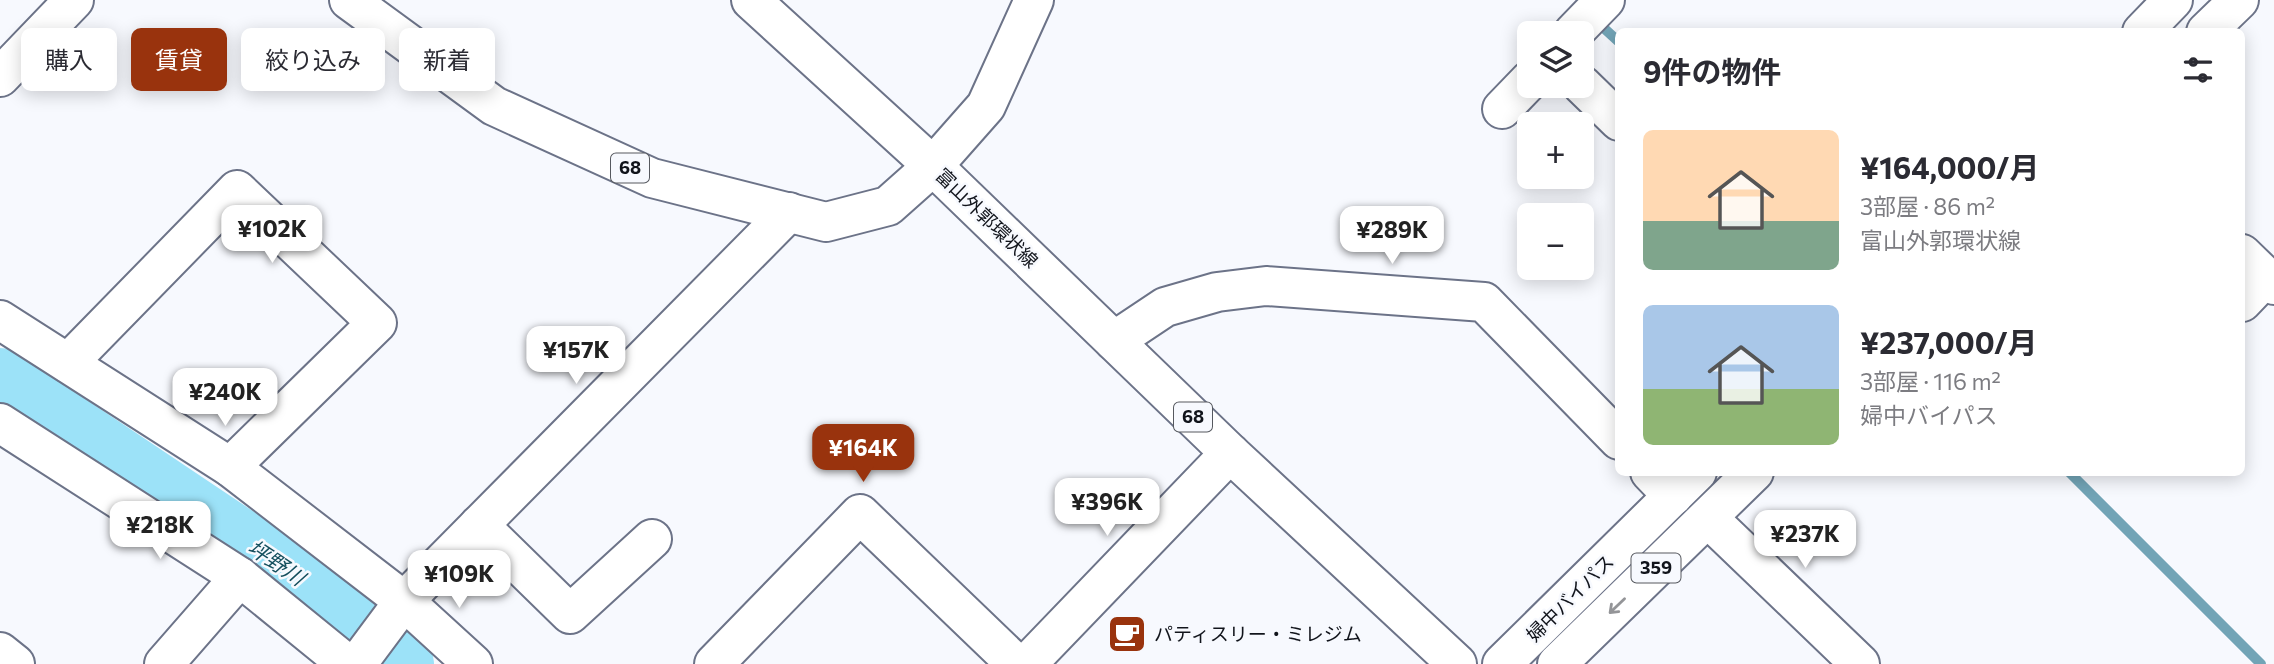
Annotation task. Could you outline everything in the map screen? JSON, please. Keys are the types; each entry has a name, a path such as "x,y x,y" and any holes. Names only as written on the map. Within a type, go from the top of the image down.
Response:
{"main road":[{"path":"0,77 75,0"},
{"name":"富山外郭環状線","path":"349,0 494,106 652,178 826,222 888,206 933,166 1230,453 1457,664"},
{"path":"751,0 933,166 986,106 1034,0"},
{"path":"1585,21 1605,0"},
{"path":"2145,28 2173,0"},
{"path":"2210,28 2239,0"},
{"path":"1502,109 1517,93"},
{"path":"1594,97 1615,117"},
{"path":"68,363 237,190 377,323 230,467"},
{"path":"357,664 404,601 789,212"},
{"path":"1114,341 1165,307 1217,292 1266,286 1484,302 1615,436"},
{"path":"0,320 230,467 404,601 473,664"},
{"path":"0,423 240,577 347,664"},
{"path":"1027,664 1230,453"},
{"name":"婦中バイパス","path":"1557,664 1750,476"},
{"name":"婦中バイパス","path":"1502,664 1674,480"},
{"path":"727,659 860,514 1016,664"},
{"path":"1708,518 1860,664"},
{"path":"480,525 570,614 652,539"},
{"path":"164,664 240,577"},
{"path":"0,652 15,664"}],"waterway":[{"path":"1595,20 1615,38"},
{"name":"坪野川","path":"0,378 311,586 404,664"},
{"path":"2073,476 2261,664"}],"place":[{"name":"パティスリー・ミレジム","path":"1127,634"}]}
